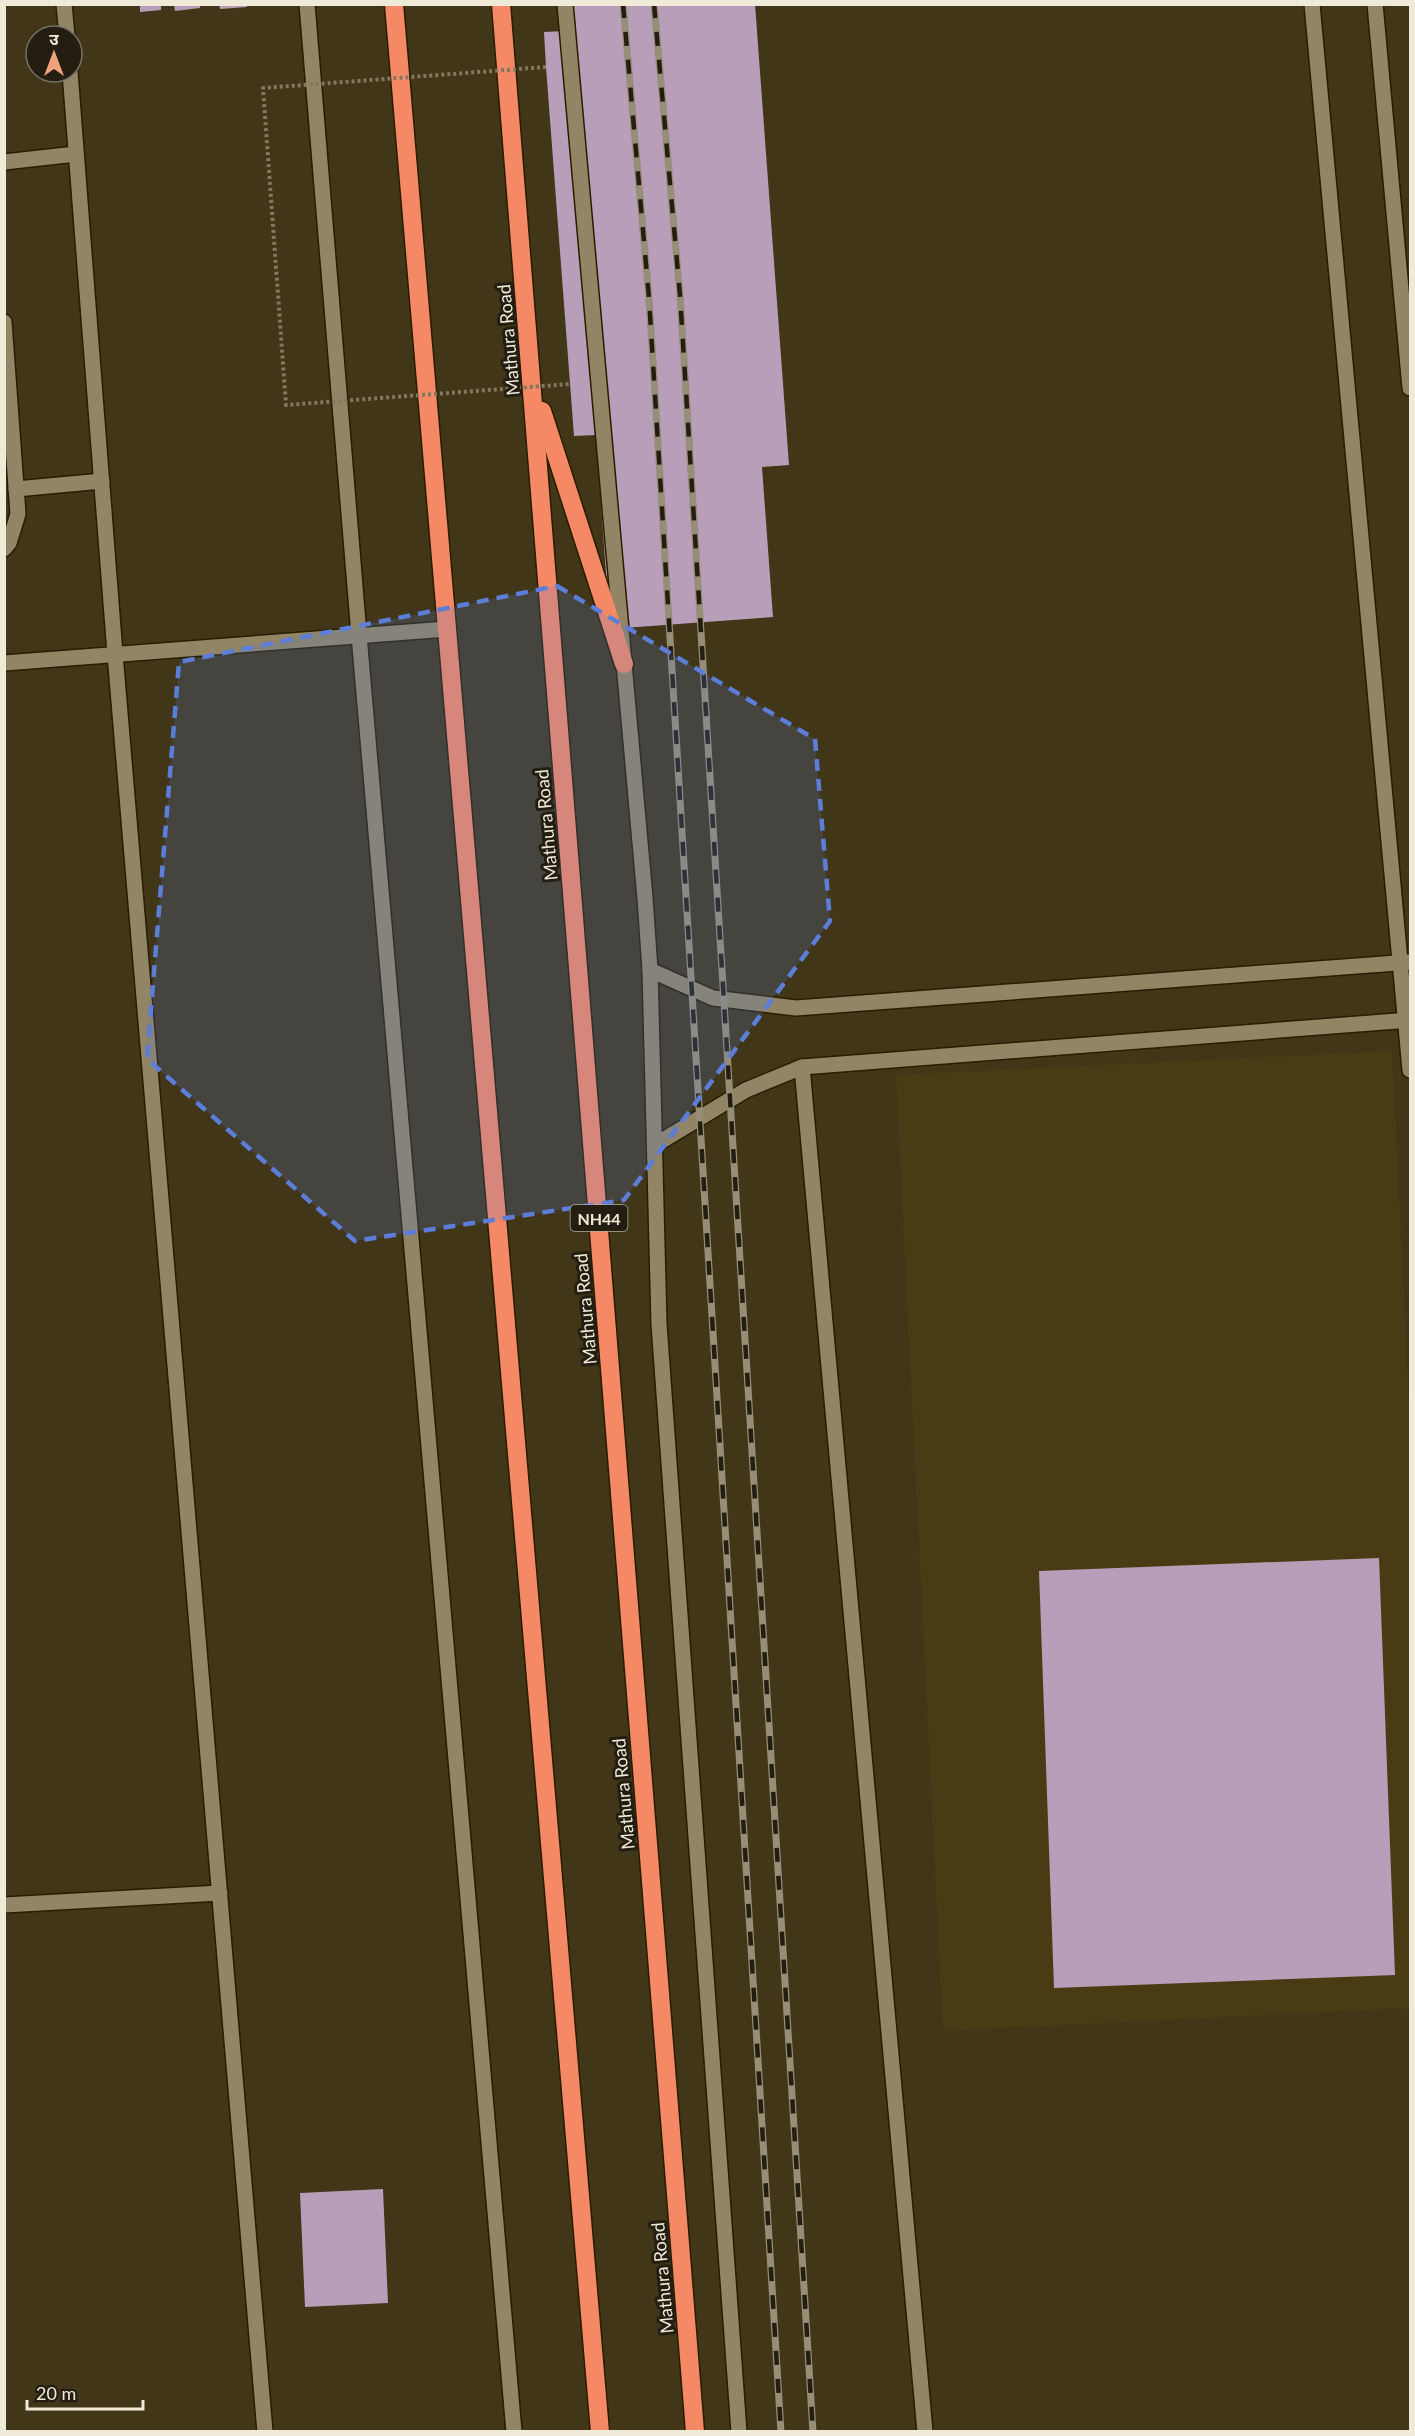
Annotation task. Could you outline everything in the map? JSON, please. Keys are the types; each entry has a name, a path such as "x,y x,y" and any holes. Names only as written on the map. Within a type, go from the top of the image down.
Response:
{"highway":[{"path":"394,4 600,2430"},
{"name":"Mathura Road","path":"501,4 695,2432"},
{"path":"532,380 624,664"}],"street":[{"path":"64,4 66,24"},
{"path":"307,4 514,2432"},
{"path":"565,4 650,970 659,1324 739,2432"},
{"path":"1312,4 1405,962 1410,1070"},
{"path":"1375,4 1410,388"},
{"path":"70,84 265,2432"},
{"path":"4,162 76,153"},
{"path":"4,322 18,514 9,543 4,549"},
{"path":"16,489 102,481"},
{"path":"4,663 447,629"},
{"path":"650,970 713,998 796,1008 1405,962"},
{"path":"655,1145 746,1089 802,1067 1408,1020"},
{"path":"802,1067 925,2432"},
{"path":"4,1905 220,1893"}],"path":[{"path":"546,68 262,88 285,393 286,405 570,384"}],"highlighted area":[{"path":"557,586 815,739 830,921 624,1200 355,1241 147,1059 179,662"}],"shaded area":[{"path":"1392,1051 1410,1426 1410,2008 943,2031 896,1075"}],"building":[{"path":"140,4 161,4 161,10 140,12"},
{"path":"174,4 200,4 200,8 175,11"},
{"path":"219,4 247,4 247,7 220,9"},
{"path":"564,4 755,4 789,465 762,467 773,617 610,629 596,435 574,436 546,67 544,32 566,31"},
{"path":"1379,1558 1395,1975 1054,1988 1039,1571"},
{"path":"383,2189 388,2303 305,2307 300,2193"}],"railway":[{"path":"623,4 649,298 781,2432"},
{"path":"654,4 680,295 813,2432"}]}
